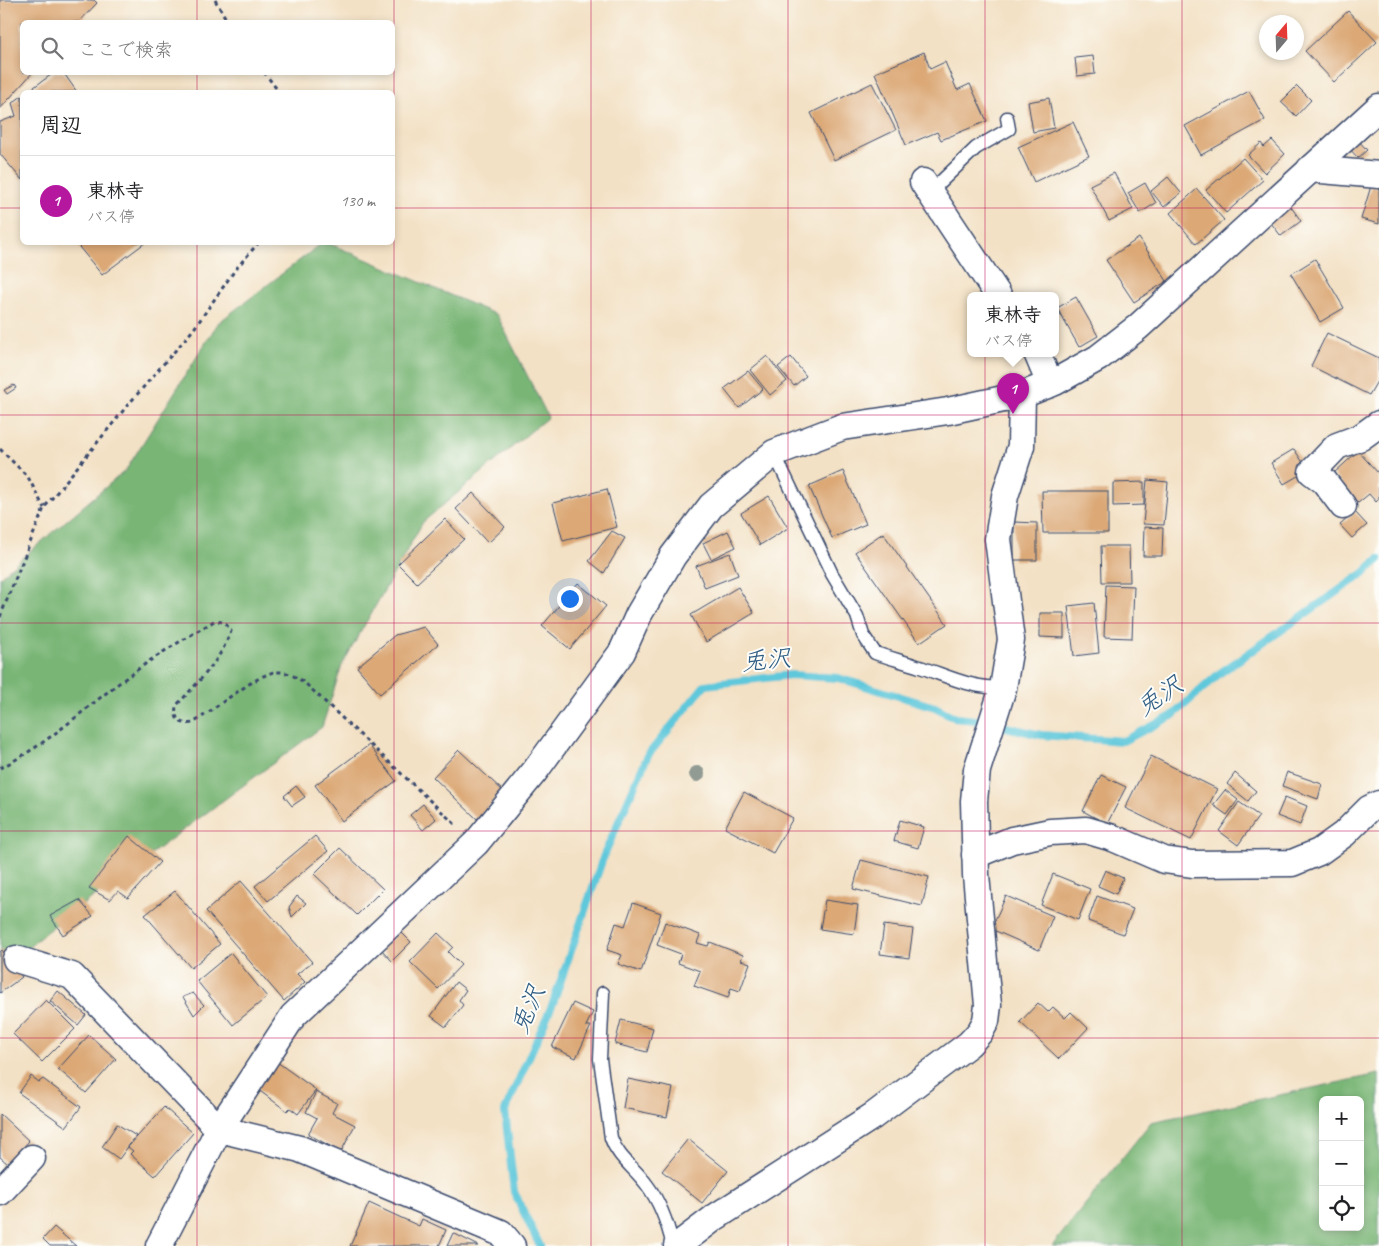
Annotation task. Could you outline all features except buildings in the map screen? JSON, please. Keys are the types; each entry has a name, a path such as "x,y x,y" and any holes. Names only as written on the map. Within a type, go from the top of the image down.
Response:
{"street":[{"path":"159,1246 219,1129 293,1016 476,843 535,771 622,652 639,614 673,556 711,506 774,453 842,427 948,411 1022,395 1050,384 1098,358 1138,327 1379,107"},
{"path":"1310,169 1379,175"},
{"path":"926,187 996,292"},
{"path":"1038,357 1050,384"},
{"path":"678,1246 714,1218 873,1116 962,1050 980,1032 986,1021 988,1005 975,855 974,801 976,778 1000,697 1011,640 998,539 1005,496 1021,446 1022,395"},
{"path":"1343,506 1324,481 1312,472 1337,446 1361,437 1379,424"},
{"path":"975,855 1012,840 1050,832 1086,830 1113,838 1164,860 1192,864 1292,863 1319,852 1344,834 1369,809 1379,804"},
{"path":"16,959 72,976 219,1129 300,1149 501,1233 512,1246"},
{"path":"0,1192 32,1158"}],"lane":[{"path":"926,187 976,148 1009,129 1007,118"},
{"path":"774,453 832,574 857,616 863,635 874,653 920,667 960,683 982,688 1000,697"},
{"path":"603,993 600,1058 611,1138 616,1150 647,1185 668,1225 674,1246"}],"path":[{"path":"215,0 227,20"},
{"path":"266,75 278,90"},
{"path":"0,617 44,508 127,406 193,330 231,276 257,245"},
{"path":"0,448 28,476 44,508"},
{"path":"0,768 18,759 58,732 137,670 214,621 221,621 228,626 230,631 227,641 215,664 176,706 175,715 178,721 184,724 193,723 262,677 275,672 288,673 307,686 476,843"}],"green space":[{"path":"319,245 333,245 497,315 548,417 423,522 342,665 322,727 46,932 0,973 0,577 126,470 218,323"},
{"path":"1379,1074 1379,1246 1052,1246 1151,1122"}],"waterway":[{"name":"兎沢","path":"540,1246 514,1192 505,1111 553,1003 604,855 648,755 705,685 791,675 838,678 935,707 956,718 975,720 1041,735 1123,741 1172,716 1220,673 1364,573 1379,559"}],"place":[{"name":"東林寺","path":"1013,414"}]}
